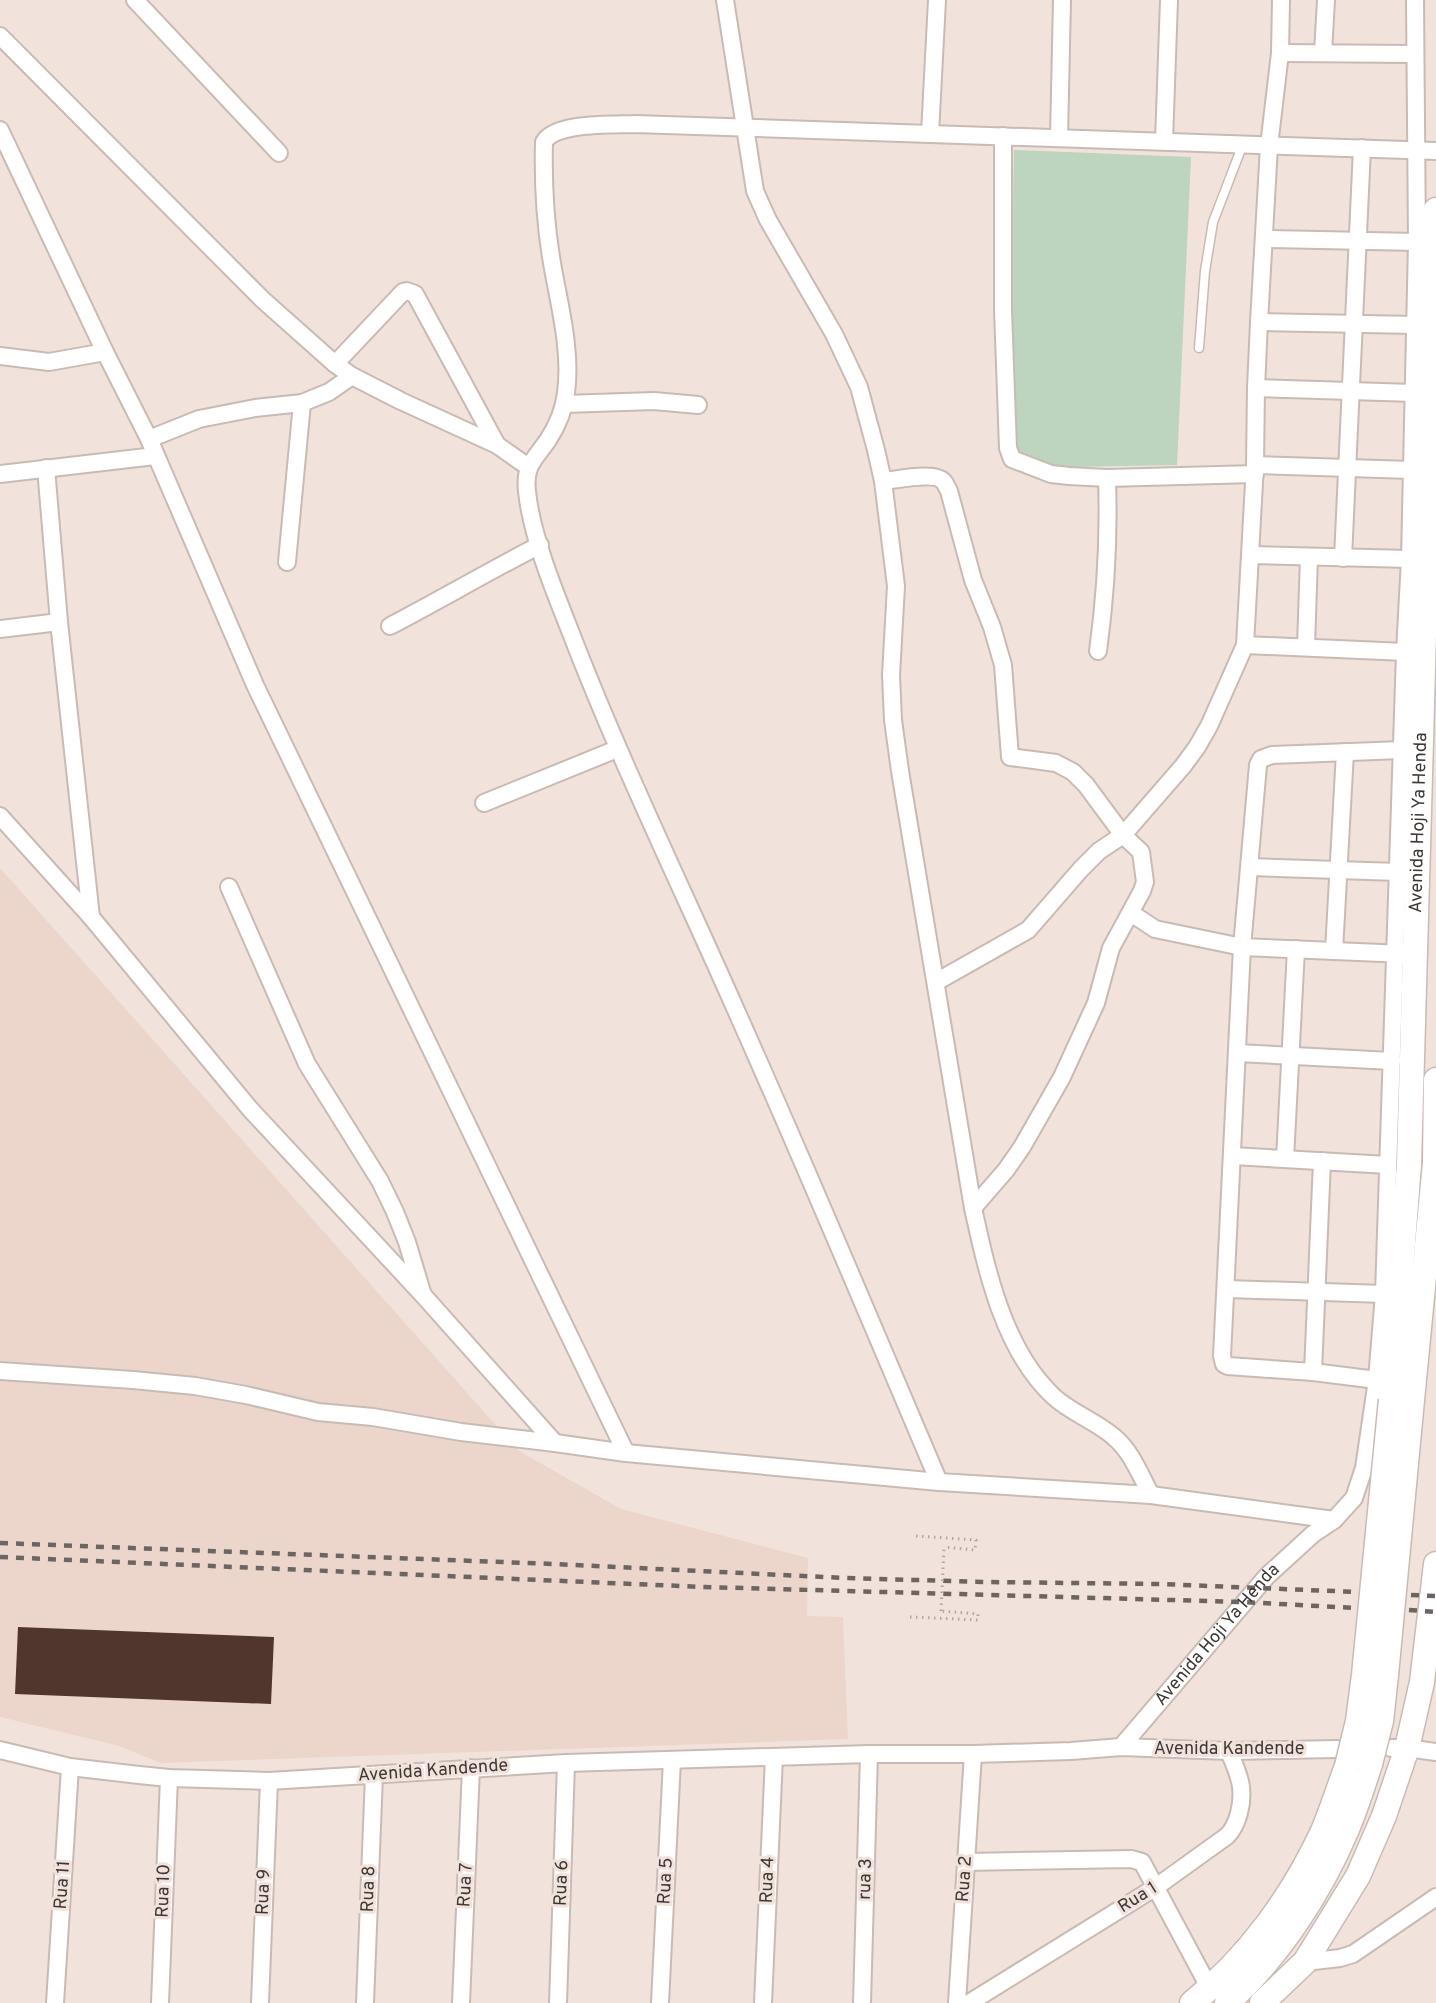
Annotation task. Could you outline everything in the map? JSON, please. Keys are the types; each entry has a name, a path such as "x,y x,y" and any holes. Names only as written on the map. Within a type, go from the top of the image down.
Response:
{"main road":[{"name":"Avenida Hoji Ya Henda","path":"1393,1393 1409,1164 1405,954 1436,210"},
{"path":"1209,1998 1293,1888 1323,1830 1352,1760 1364,1676 1393,1393 1436,1163 1436,1080"},
{"path":"1262,2003 1305,1962 1358,1876 1384,1816 1399,1748 1422,1682 1436,1564"}],"street":[{"path":"135,0 279,153"},
{"path":"725,0 757,197 834,334 859,387 883,481 896,586 891,654 893,720 911,841 973,1208 988,1276 1024,1361 1041,1384 1055,1398 1113,1435 1126,1449 1151,1495"},
{"path":"930,134 937,0"},
{"path":"1059,138 1062,0"},
{"path":"1164,141 1169,0"},
{"path":"936,982 1028,930 1099,851 1123,835 1197,747 1209,726 1245,645 1255,469 1259,322 1269,146 1280,53 1281,0"},
{"path":"1323,53 1326,0"},
{"name":"Avenida Hoji Ya Henda","path":"1122,1747 1267,1576 1313,1534 1334,1520 1354,1498 1393,1393 1384,1294 1392,1061 1405,954 1398,872 1416,326 1418,151 1415,0"},
{"path":"0,36 255,292 335,364 352,376 401,401 497,445 527,466"},
{"path":"1280,53 1415,54"},
{"path":"939,1482 765,1074 617,749 557,598 540,545 526,490 527,466 547,441 557,423 567,387 565,350 545,219 545,140 553,133 567,129 635,124 1436,151"},
{"path":"0,130 105,352 149,439 255,685 626,1453"},
{"path":"1003,136 1003,310 1008,448 1012,459 1051,474 1107,478 1255,469 1347,467 1412,470"},
{"path":"1344,558 1362,148"},
{"path":"1264,239 1358,243 1417,242"},
{"path":"335,364 403,292 410,291 415,294 497,445"},
{"path":"1259,322 1416,326"},
{"path":"0,356 49,362 105,352"},
{"path":"149,439 199,419 255,408 302,403 329,392 352,376"},
{"path":"1256,388 1414,393"},
{"path":"564,404 654,401 698,405"},
{"path":"287,562 302,403"},
{"path":"0,474 155,456"},
{"path":"45,468 59,622 91,916"},
{"path":"883,481 926,477 940,479 944,482 973,580 992,627 1003,665 1010,757 1056,763 1072,772 1086,785 1123,835 1141,852 1145,873 1142,891 1111,948 1096,1003 1062,1077 1017,1154 973,1208"},
{"path":"1098,651 1105,602 1108,531 1107,478"},
{"path":"390,626 540,545"},
{"path":"1251,555 1410,559"},
{"path":"1306,646 1310,557"},
{"path":"0,629 59,622"},
{"path":"1245,645 1405,652"},
{"path":"484,803 617,749"},
{"path":"1393,1393 1313,1372 1224,1364 1222,1356 1242,947 1259,762 1272,755 1402,750"},
{"path":"1334,951 1345,752"},
{"path":"0,816 91,916 250,1109 423,1295 555,1443"},
{"path":"1250,867 1398,872"},
{"path":"230,887 307,1065 380,1181 395,1212 423,1295"},
{"path":"1131,913 1155,929 1242,947 1405,954"},
{"path":"1285,1159 1296,950"},
{"path":"1237,1053 1392,1061"},
{"path":"1233,1156 1388,1165"},
{"path":"1313,1372 1322,1161"},
{"path":"1227,1290 1384,1294"},
{"path":"0,1371 195,1386 318,1412 373,1417 461,1432 626,1453 939,1482 1151,1495 1334,1520"},
{"path":"869,1755 1071,1751 1122,1747"},
{"name":"Avenida Kandende","path":"1122,1747 1229,1751 1352,1760"},
{"path":"1399,1748 1436,1752"},
{"name":"Avenida Kandende","path":"0,1749 70,1767 169,1778 269,1781 566,1763 869,1755"},
{"name":"Rua 1","path":"969,2003 1156,1887 1216,1845 1234,1829 1238,1818 1241,1787 1229,1751"},
{"name":"Rua 2","path":"957,2003 973,1754"},
{"name":"rua 3","path":"862,2003 869,1755"},
{"name":"Rua 4","path":"763,2003 774,1757"},
{"name":"Rua 5","path":"660,2003 672,1760"},
{"name":"Rua 6","path":"558,2003 566,1763"},
{"name":"Rua 11","path":"55,2003 70,1767"},
{"name":"Rua 7","path":"461,2003 471,1768"},
{"name":"Rua 8","path":"365,2003 374,1775"},
{"name":"Rua 10","path":"160,2003 169,1778"},
{"name":"Rua 9","path":"260,2003 269,1781"},
{"path":"966,1862 1131,1859 1142,1862 1209,1998"},
{"path":"1305,1962 1340,1958 1353,1954 1436,1897"}],"lane":[{"path":"1199,348 1205,271 1213,222 1243,144"}],"path":[{"path":"910,1617 978,1620 978,1614 941,1611 944,1547 975,1550 976,1540 916,1536"}],"shaded area":[{"path":"0,868 519,1451 621,1509 808,1558 807,1616 843,1617 848,1739 161,1763 119,1746 0,1717"}],"green space":[{"path":"1014,150 1191,157 1177,465 1009,468"}],"building":[{"path":"18,1627 274,1637 271,1704 15,1694"}],"railway":[{"path":"0,1543 554,1564 845,1578 1160,1584 1357,1592"},
{"path":"0,1557 704,1587 1243,1602 1355,1608"},
{"path":"1411,1595 1436,1596"},
{"path":"1409,1610 1436,1612"}]}
